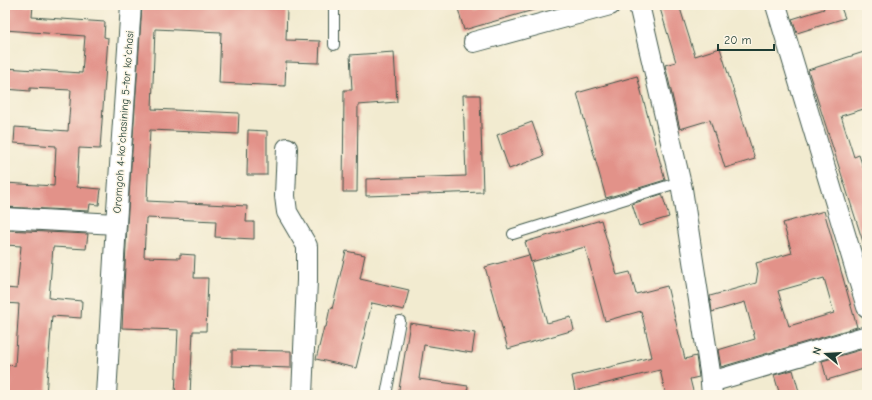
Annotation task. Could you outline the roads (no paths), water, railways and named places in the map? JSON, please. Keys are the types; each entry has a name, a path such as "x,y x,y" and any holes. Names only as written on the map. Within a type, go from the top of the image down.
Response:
{"street":[{"name":"Oromgoh 4-koʻchasining 5-tor koʻchasi","path":"5,218 116,224 131,5"},
{"path":"474,42 610,5"},
{"path":"639,5 680,182 712,389 867,336"},
{"path":"776,5 867,307"},
{"path":"287,148 285,196 287,212 307,246 302,395"},
{"path":"106,395 116,224"}],"lane":[{"path":"334,5 334,45"},
{"path":"513,234 680,182"},
{"path":"386,395 400,321"}]}
